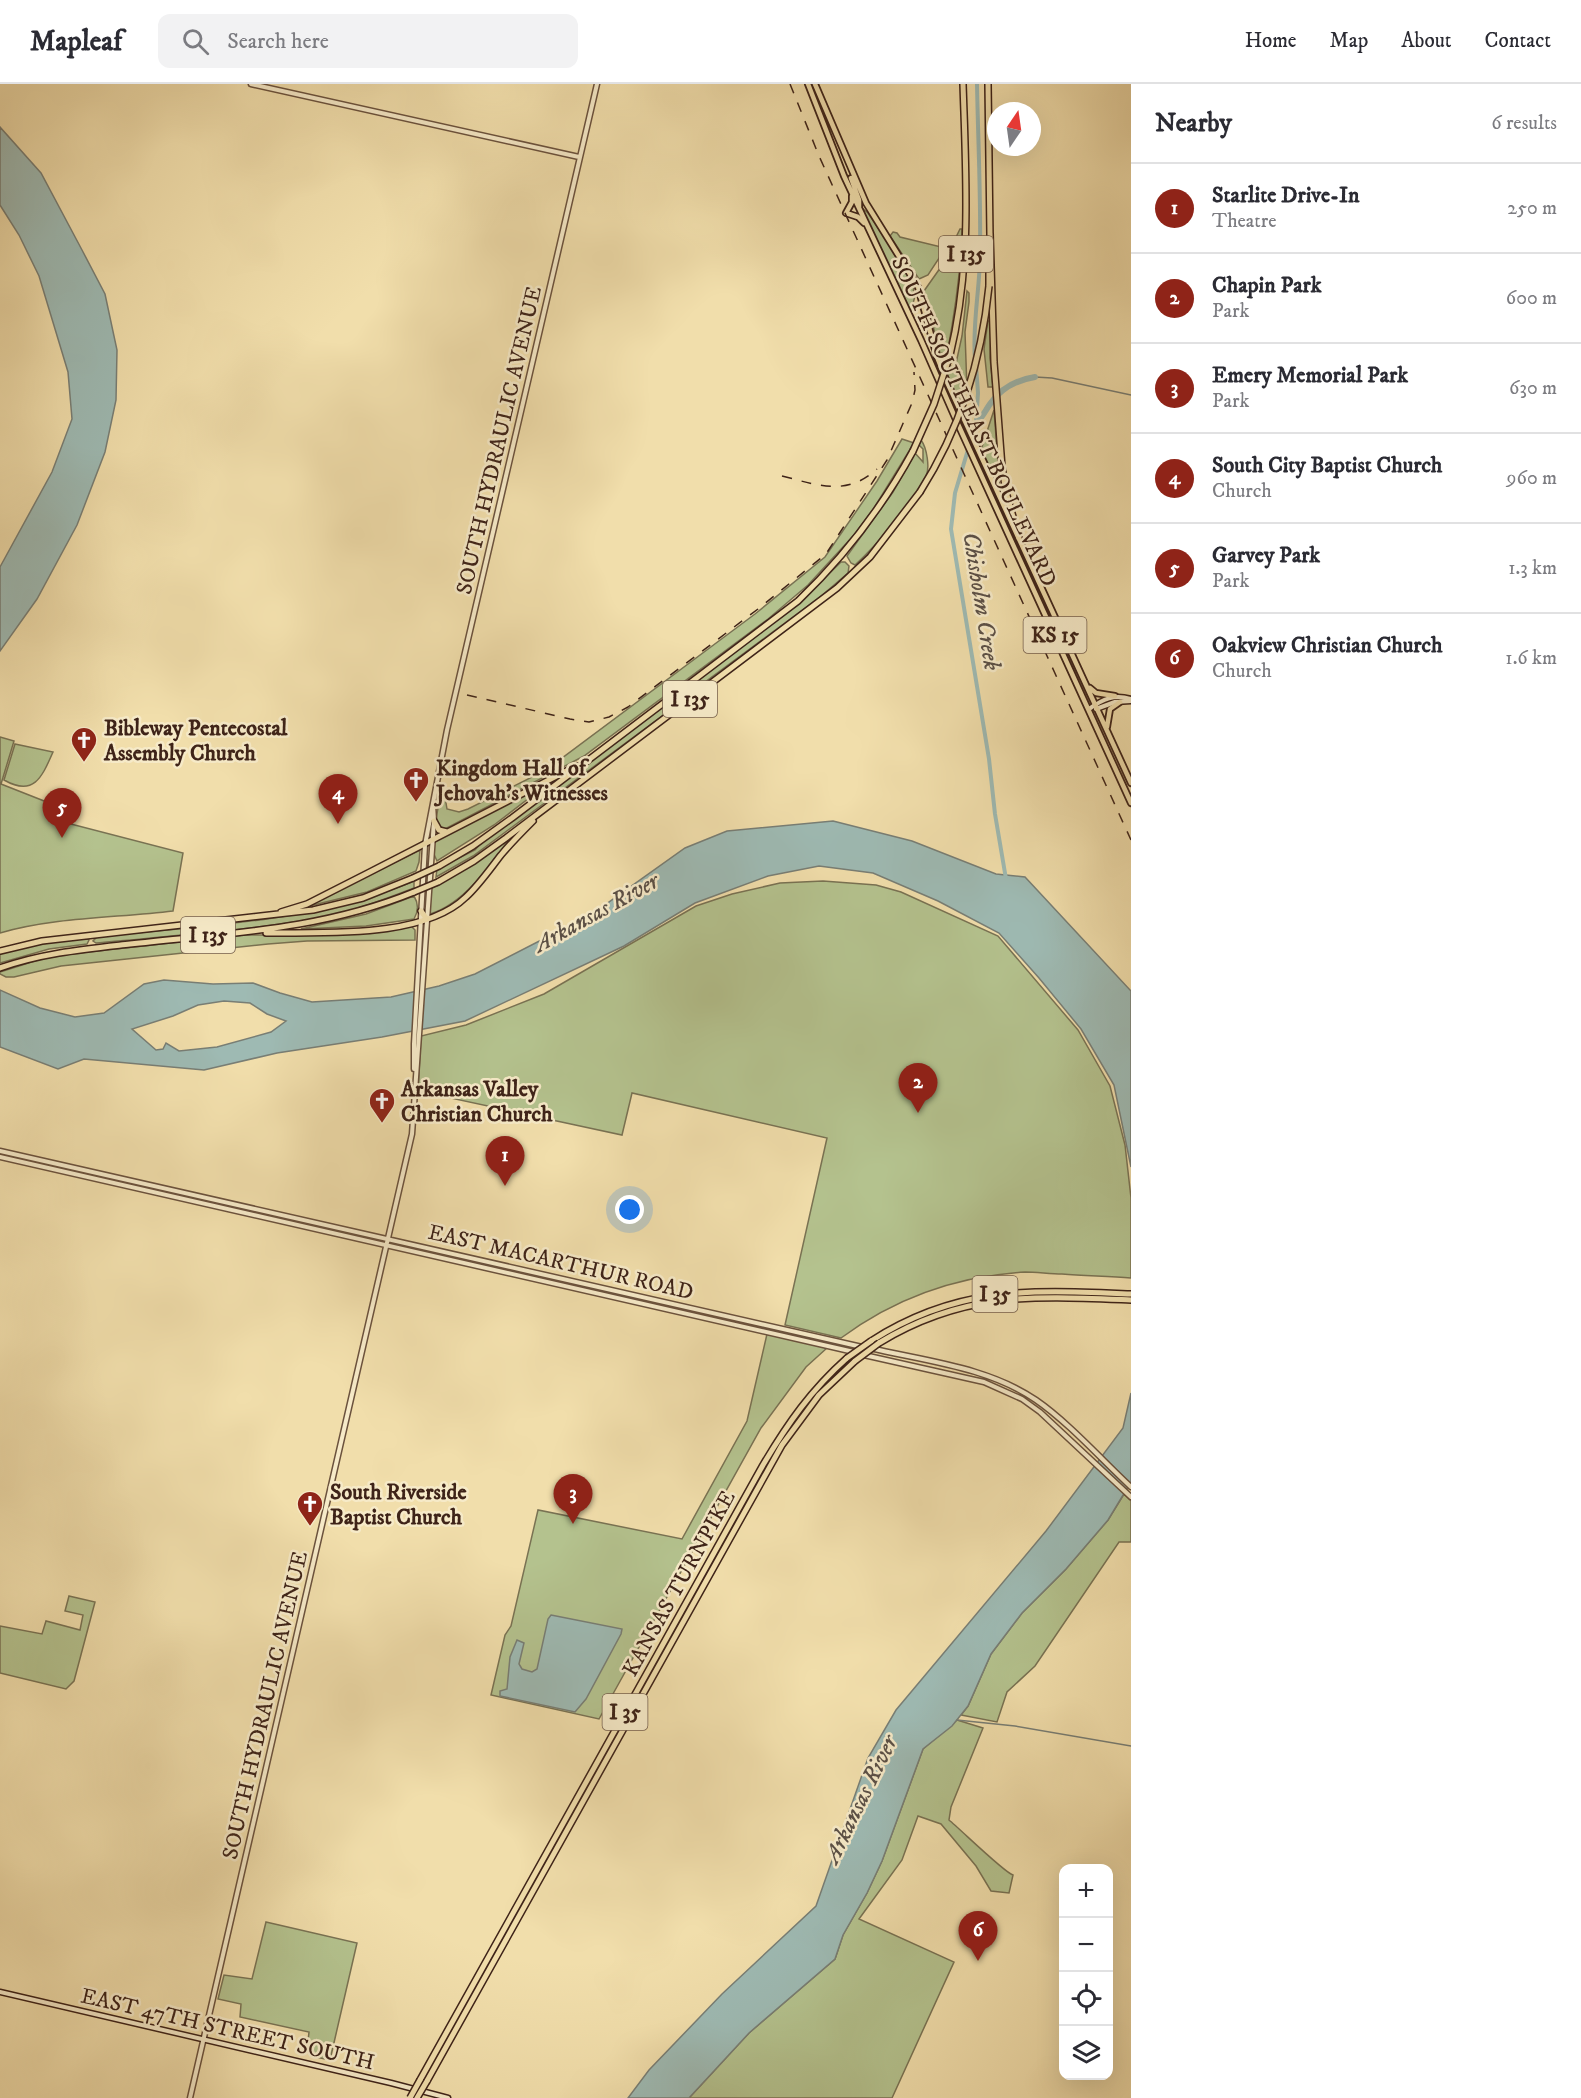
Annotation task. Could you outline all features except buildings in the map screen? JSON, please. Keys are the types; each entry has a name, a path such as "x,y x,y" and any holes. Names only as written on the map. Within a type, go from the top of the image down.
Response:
{"highway":[{"name":"I 135","path":"0,951 42,941 244,919 329,907 387,890 439,866 502,825 773,621 818,582 863,531 884,501 913,451 934,404 950,355 963,291 966,240 963,84"},
{"name":"I 135","path":"0,968 56,953 235,933 332,919 386,904 438,882 474,861 547,808 837,588 870,556 920,492 950,437 967,395 982,338 989,286 988,84"},
{"path":"990,233 996,387 1004,484 1019,538"},
{"path":"244,919 307,904 596,755"},
{"path":"235,933 359,931 420,922 426,918 432,918 467,897 503,852 547,808"},
{"path":"434,821 439,830 449,832"},
{"path":"421,911 426,918"},
{"name":"KANSAS TURNPIKE","path":"417,2098 423,2080 773,1448 806,1400 821,1383 847,1358 871,1341 912,1317 942,1306 972,1298 1029,1291 1130,1297"},
{"name":"KANSAS TURNPIKE","path":"410,2098 423,2080 782,1445 819,1395 855,1361 879,1343 940,1313 985,1302 1034,1297 1130,1297"}],"main road":[{"name":"SOUTH SOUTHEAST BOULEVARD","path":"808,84 850,189 1131,803"},
{"name":"SOUTH SOUTHEAST BOULEVARD","path":"815,84 847,162 877,222 916,283 924,303 937,357 961,414 1131,783"},
{"path":"847,162 847,169 860,200 859,207 867,209 877,222"},
{"path":"850,189 852,202 846,213 858,217 868,227"},
{"path":"1085,683 1096,693 1115,696"},
{"path":"1108,735 1108,713 1120,702"}],"street":[{"path":"251,84 579,157"},
{"name":"SOUTH HYDRAULIC AVENUE","path":"190,2098 412,1134 420,922 425,845 430,811 597,84"},
{"path":"1096,707 1115,696 1131,700"},
{"path":"1089,709 1131,700"},
{"name":"SOUTH HYDRAULIC AVENUE","path":"419,979 434,821 433,804"},
{"name":"EAST MACARTHUR ROAD","path":"0,1150 990,1377 1036,1400 1131,1487"},
{"name":"EAST MACARTHUR ROAD","path":"0,1157 984,1382 1022,1399 1041,1412 1131,1497"},
{"path":"684,1314 685,1307"},
{"name":"EAST 47TH STREET SOUTH","path":"0,1992 448,2098"}],"green space":[{"path":"862,208 868,213 899,259 914,286 915,296 911,311 909,311"},
{"path":"962,229 959,276 947,354 940,353 924,291 943,264"},
{"path":"893,232 900,237 941,247 947,246 928,275 919,279 890,236"},
{"path":"967,291 969,302 965,332 967,390 961,406 947,375 950,366 955,368 962,336"},
{"path":"988,321 991,321 990,358 993,387 988,387 984,349"},
{"path":"994,410 1000,490 981,450"},
{"path":"902,439 914,443 874,508 854,535 808,585 768,619 584,756 445,829 439,826 436,819 440,797 445,797 447,809 459,812 546,770 755,614 825,557 877,481"},
{"path":"921,440 928,468 921,486 873,547 855,565 851,563 847,556 893,492 915,453 923,462 923,449 919,445"},
{"path":"841,562 849,566 848,573 820,597 682,699 681,693 797,605"},
{"path":"676,697 679,701 677,705 473,856 436,877 437,869 475,850 483,841"},
{"path":"0,737 14,741 1,784 72,812 67,823 183,853 173,911 64,921 0,933"},
{"path":"15,744 53,752 41,776 30,785 14,785 4,780"},
{"path":"550,782 494,825 437,861 433,852 433,842"},
{"path":"509,839 475,883 454,902 430,914 430,889 484,857"},
{"path":"420,850 416,871 367,892 305,907"},
{"path":"414,881 414,888 355,909 318,918 207,933 96,943 93,941 97,937 218,925 298,914 376,895"},
{"path":"823,881 876,885 901,892 998,936 1078,1030 1110,1086 1125,1145 1131,1198 1131,1278 1030,1272 1000,1274 951,1284 905,1301 883,1311 841,1338 785,1325 827,1138 632,1093 622,1135 418,1091 421,1036 466,1025 544,994 696,906 732,894 780,883"},
{"path":"414,896 417,908 414,919 366,926 301,929 366,914"},
{"path":"411,926 415,930 415,940 307,941 268,944 61,966 14,977 0,974 0,972 41,959 70,954 244,935 314,935"},
{"path":"86,938 89,940 87,944 49,949 0,963 0,954 42,944"},
{"path":"767,1334 827,1348 806,1367 761,1428 599,1719 491,1695 505,1635 511,1626 538,1510 682,1539 747,1421"},
{"path":"1124,1494 1131,1501 1131,1542 1119,1542 1035,1666 1007,1692 997,1722 961,1715 968,1706 991,1654 1022,1613 1066,1569 1108,1520"},
{"path":"69,1596 95,1602 74,1681 66,1689 0,1673 0,1626 42,1634 46,1621 80,1630 83,1615 65,1611"},
{"path":"957,1720 983,1728 951,1807 949,1820 1013,1875 1009,1893 991,1891 976,1866 941,1824 918,1816 902,1860 859,1919 954,1962 892,2098 689,2098 749,2033 835,1959 843,1935 882,1861 923,1749"},
{"path":"266,1922 357,1943 330,2060 311,2056 313,2044 308,2041 309,2032 240,2017 241,2004 218,1999 224,1975 252,1979"}],"water":[{"path":"0,127 41,173 82,250 105,294 117,350 116,400 105,452 77,525 37,599 0,651 0,567 52,472 72,419 68,372 39,276 19,235 0,205"},
{"name":"Arkansas River","path":"833,821 912,841 996,874 1025,877 1131,991 1131,1167 1114,1085 1081,1029 999,933 938,901 873,873 819,866 768,876 695,903 624,946 465,1021 382,1037 277,1053 204,1070 84,1059 58,1069 0,1047 0,990 40,1008 75,1017 104,1013 144,984 164,980 213,984 253,983 312,1002 391,997 439,986 475,974 592,914 685,848 727,831","holes":["224,1001 250,1003 267,1014 286,1021 271,1032 217,1047 179,1051 166,1043 163,1049 156,1050 132,1029 198,1005"]},
{"name":"Arkansas River","path":"1131,1393 1131,1482 1108,1520 1066,1569 1022,1613 991,1654 968,1706 952,1726 923,1749 882,1861 843,1935 835,1959 749,2033 689,2098 628,2098 649,2070 722,1994 816,1906 868,1758 896,1710 1046,1531 1123,1428"},
{"path":"551,1615 622,1629 586,1699 575,1712 500,1696 500,1691 507,1689 510,1657 517,1640 524,1643 519,1664 522,1669 532,1672 537,1669 548,1619"}],"waterway":[{"name":"Chisholm Creek","path":"975,359 980,267 977,84"},
{"name":"Chisholm Creek","path":"976,366 978,393 976,423 955,493 951,529 989,759 1006,879"},
{"path":"1035,377 1052,378 1131,395"},
{"path":"976,423 994,398 1004,389 1022,380 1035,377"},
{"path":"957,1720 1015,1726 1131,1746"}],"railway":[{"path":"790,84 819,156 1131,840"},
{"path":"467,695 589,722 609,717 628,707 758,609 826,554 887,460 912,403 915,390 914,372"},
{"path":"782,476 820,485 843,486 865,478 877,469"}],"place":[{"name":"Bibleway Pentecostal Assembly Church","path":"84,763"},
{"name":"Kingdom Hall of Jehovah's Witnesses","path":"416,803"},
{"name":"South City Baptist Church","path":"338,824"},
{"name":"Garvey Park","path":"62,838"},
{"name":"Chapin Park","path":"918,1113"},
{"name":"Arkansas Valley Christian Church","path":"382,1124"},
{"name":"Starlite Drive-In","path":"505,1186"},
{"name":"Emery Memorial Park","path":"573,1524"},
{"name":"South Riverside Baptist Church","path":"310,1527"},
{"name":"Oakview Christian Church","path":"978,1961"}]}
